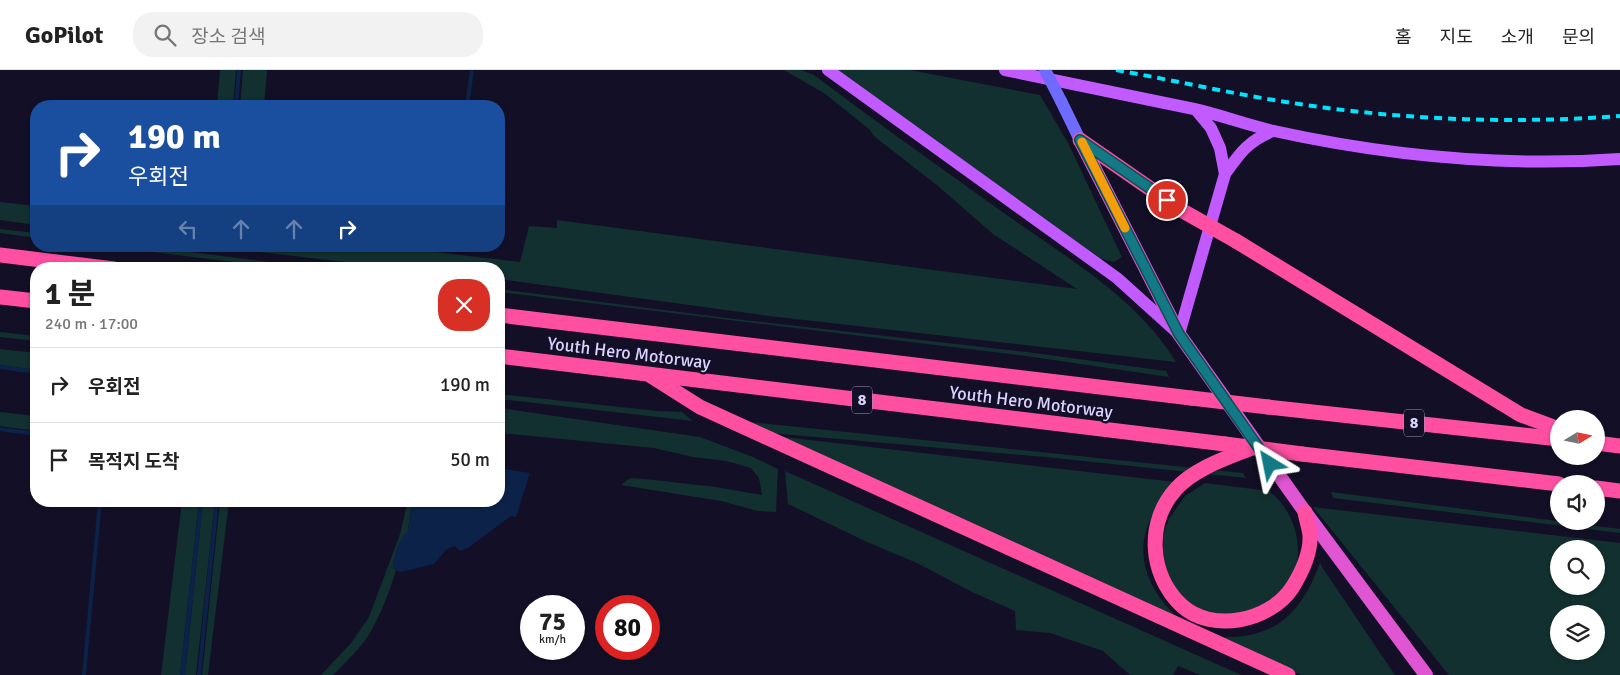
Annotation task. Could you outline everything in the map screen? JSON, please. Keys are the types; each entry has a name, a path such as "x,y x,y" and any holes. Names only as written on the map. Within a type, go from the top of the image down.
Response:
{"highway":[{"path":"1080,140 1179,334 1305,512 1426,675"},
{"path":"1080,140 1182,210 1521,415 1550,426"},
{"path":"0,255 57,262"},
{"path":"0,297 30,300"},
{"name":"Youth Hero Motorway","path":"505,316 1190,398 1550,438"},
{"name":"Youth Hero Motorway","path":"505,357 1229,450 1252,448 1550,483"},
{"path":"647,374 700,407 1288,675"},
{"path":"1605,444 1620,446"},
{"path":"1229,450 1214,463 1193,475 1177,488 1162,507 1156,528 1155,549 1159,568 1167,588 1182,606 1198,615 1216,620 1232,620 1248,619 1265,612 1279,602 1300,576 1308,555 1310,534 1305,512"},
{"path":"1605,489 1620,491"}],"main road":[{"path":"828,70 1117,278 1179,334 1225,174 1240,153 1258,137 1273,131"},
{"path":"1005,70 1196,110 1273,131 1379,151 1442,158 1581,162 1620,159"},
{"path":"1045,70 1080,140"},
{"path":"1196,110 1212,128 1220,148 1225,174"}],"green space":[{"path":"220,70 236,70 234,100 218,100"},
{"path":"243,70 267,70 264,100 240,100"},
{"path":"784,70 801,70 814,75 1079,265 1142,319 1160,339 1176,362 769,316 505,280 505,262 345,262 260,252 434,252 520,262 529,226 557,228 557,220 1077,289 993,234 938,186 875,137 869,129 824,93"},
{"path":"833,70 910,70 1040,95 1068,143 1122,257 1114,262 1101,259"},
{"path":"0,202 30,205 30,224 0,220"},
{"path":"0,229 30,232 30,237 0,233"},
{"path":"153,252 190,252 270,262 233,262"},
{"path":"505,290 735,319 1027,352 1166,371 1169,377 1026,356 505,293"},
{"path":"0,332 30,335 30,340 0,337"},
{"path":"0,349 30,352 30,369 0,365"},
{"path":"505,395 682,412 693,421 505,400"},
{"path":"505,409 700,437 753,457 778,469 776,512 758,511 721,501 621,485 630,478 645,479 716,487 762,495 759,478 751,468 726,461 693,457 654,448 505,434"},
{"path":"0,412 30,415 30,430 0,426"},
{"path":"740,421 1243,473 1246,478 1045,457 748,431"},
{"path":"775,436 1175,482 1157,507 1148,526 1144,542 1144,556 1146,571 1152,585 1170,610 1182,621"},
{"path":"785,471 1241,675 1200,675 1178,666 1173,675 1130,675 1103,651 1050,633 1016,630 1015,611 972,592 917,563 867,542 788,504"},
{"path":"1205,483 1269,491 1287,512 1293,524 1297,538 1297,565 1287,590 1244,618 1197,611 1168,581 1163,549 1164,532 1169,519 1185,496"},
{"path":"1331,492 1550,520 1550,524 1333,498"},
{"path":"181,507 198,507 180,675 161,675"},
{"path":"202,507 214,507 196,675 185,675"},
{"path":"219,507 228,507 208,675 202,675"},
{"path":"407,507 411,507 408,531 393,568 396,570 375,624 358,649 333,675 321,675 352,642 369,617 400,534"},
{"path":"1313,507 1594,540 1550,540 1550,595 1605,595 1605,541 1620,543 1620,675 1449,675"},
{"path":"1605,527 1620,529 1620,533 1595,530 1605,530"},
{"path":"1320,562 1395,675 1301,675 1217,637 1237,637 1255,634 1283,620 1295,609 1304,596"}],"water":[{"path":"505,469 530,473 516,517 511,516 468,548 460,551 454,546 446,550 434,564 400,572 393,568 394,558 402,538 408,531 411,507 505,507"},
{"path":"198,507 202,507 185,675 180,675"}],"waterway":[{"path":"236,100 239,70"},
{"path":"468,100 472,70"},
{"path":"0,367 30,371"},
{"path":"0,429 30,433"},
{"path":"84,675 99,507"},
{"path":"199,675 216,507"}],"railway":[{"path":"1116,70 1276,100 1379,114 1499,120 1620,116"}],"slow traffic":[{"path":"1082,142 1125,228"}],"route":[{"path":"1167,200 1080,140 1179,334 1270,464"}]}
